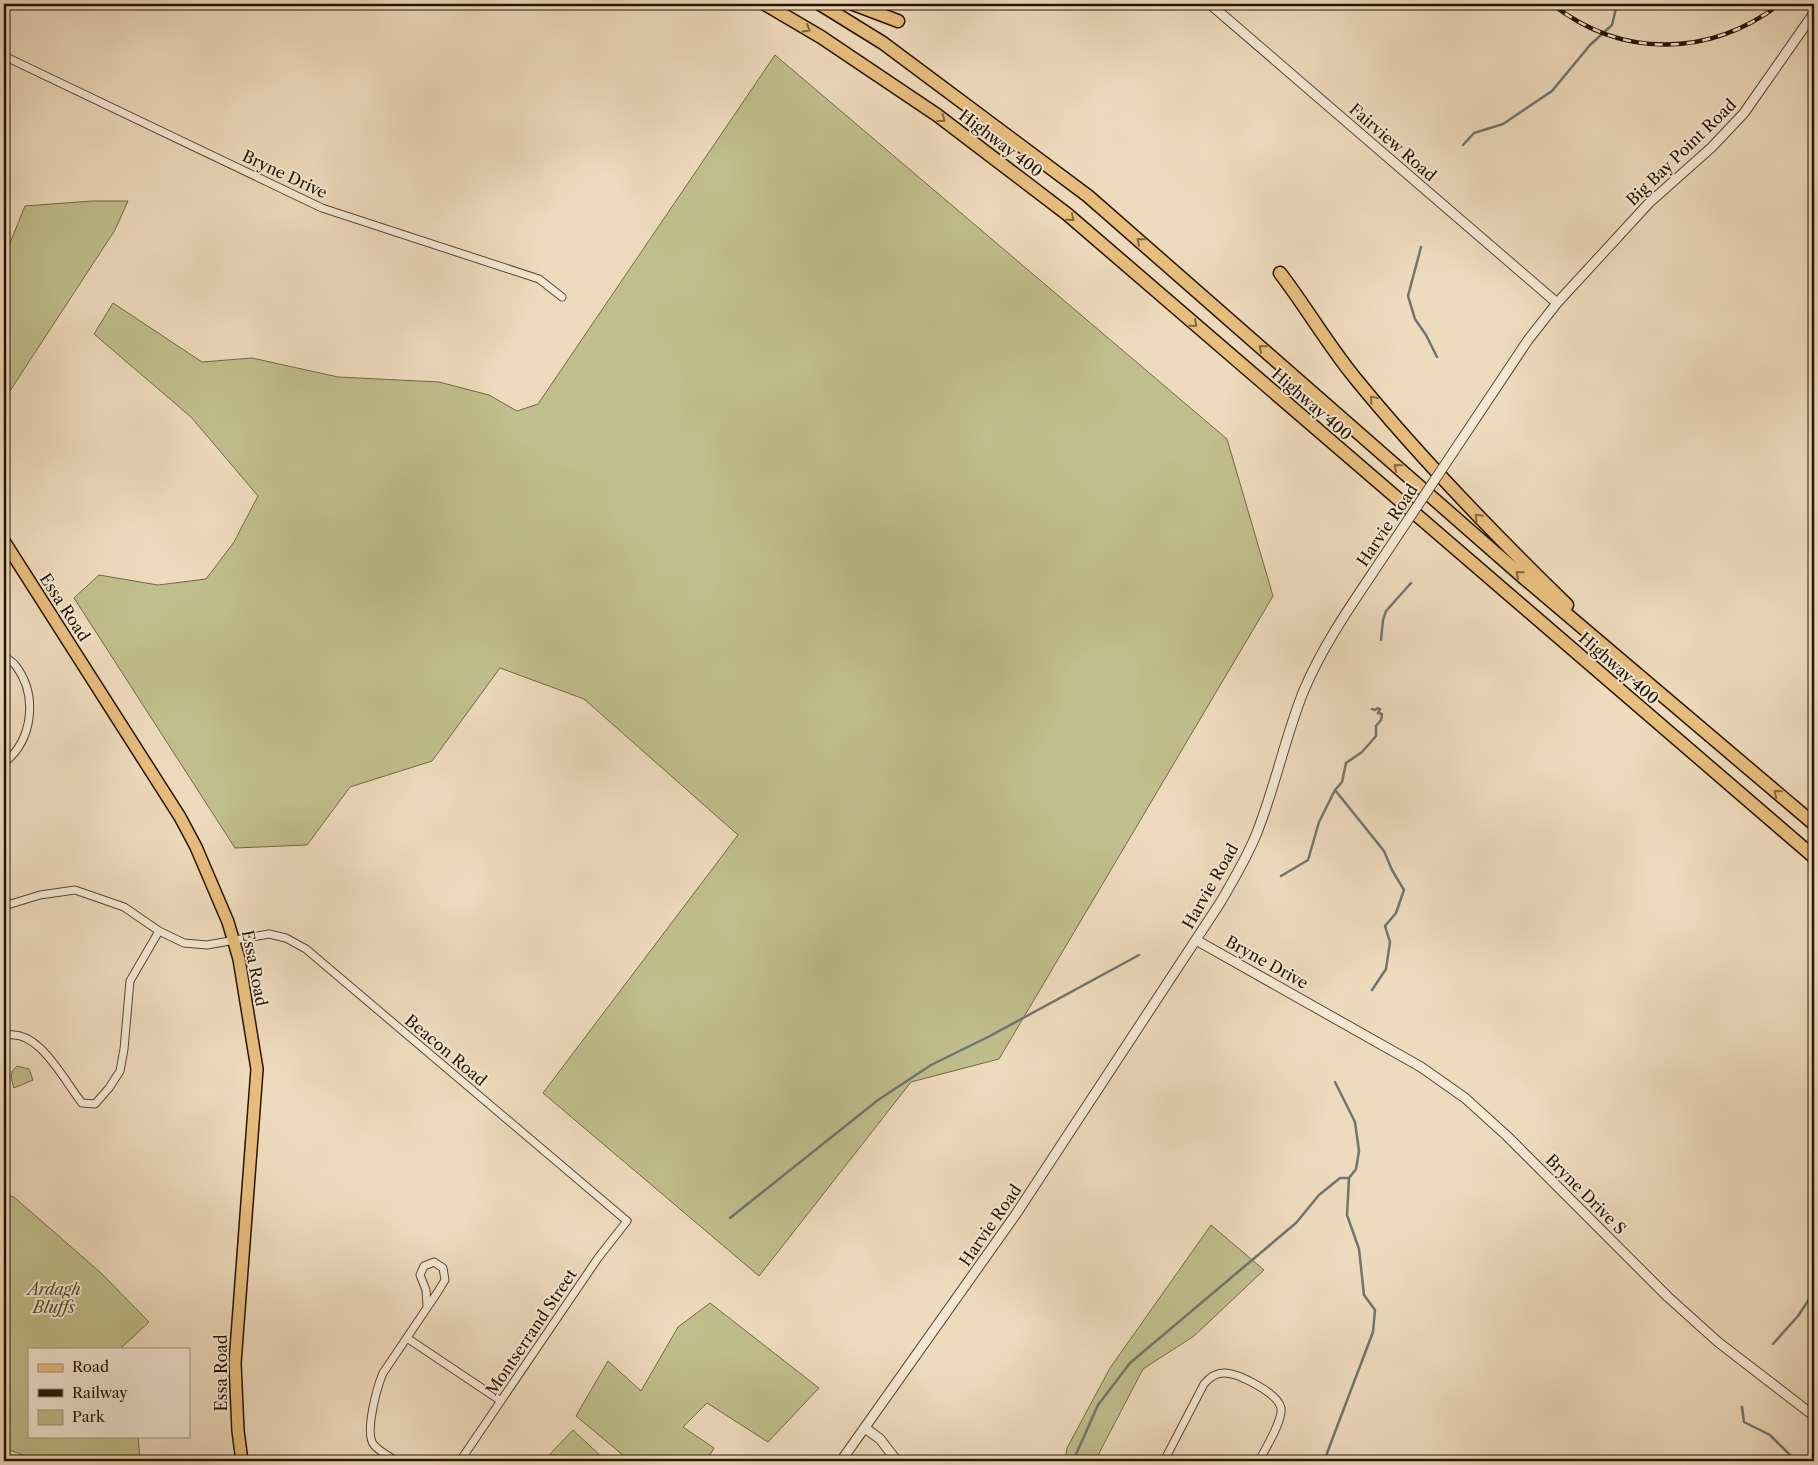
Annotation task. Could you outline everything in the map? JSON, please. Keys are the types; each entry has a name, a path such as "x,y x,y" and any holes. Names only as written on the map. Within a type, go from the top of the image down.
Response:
{"highway":[{"name":"Highway 400","path":"765,4 821,37 938,115 1067,214 1814,858"},
{"name":"Highway 400","path":"820,4 883,43 1088,196 1516,572 1814,824"},
{"path":"853,4 898,21"},
{"path":"1280,273 1354,377 1451,489 1571,609 1596,640"}],"main road":[{"name":"Essa Road","path":"4,541 180,817 228,922 239,959 257,1069 235,1363 238,1432 242,1461"}],"street":[{"name":"Fairview Road","path":"1210,4 1557,303"},
{"name":"Big Bay Point Road","path":"1557,303 1649,203 1712,148 1744,113 1814,12"},
{"name":"Bryne Drive","path":"4,56 322,208 539,279 562,297"},
{"name":"Harvie Road","path":"842,1461 1016,1214 1196,940 1239,870 1256,835 1296,713 1319,658 1382,559 1528,340 1557,303"},
{"path":"4,656 15,665 27,688 30,708 28,725 23,740 12,757 4,763"},
{"name":"Beacon Road","path":"4,906 40,895 75,890 124,908 159,931 184,943 207,945 269,934 286,938 306,949 627,1221"},
{"path":"4,1036 26,1038 41,1047 82,1103 95,1104 120,1071 124,1049 130,981 159,931"},
{"name":"Bryne Drive","path":"1196,940 1324,1011"},
{"name":"Bryne Drive S","path":"1324,1011 1421,1067 1465,1098 1507,1136 1668,1297 1718,1342 1814,1416"},
{"name":"Montserrand Street","path":"460,1461 598,1258 627,1221"},
{"path":"396,1461 374,1445 370,1437 379,1383 383,1373 445,1280 443,1268 434,1262 424,1266 420,1275 426,1290 427,1306"},
{"path":"407,1338 500,1401"},
{"path":"1164,1461 1204,1384 1213,1376 1224,1373 1232,1374 1270,1393 1279,1403 1281,1409 1280,1419 1259,1461"},
{"path":"865,1428 880,1439 897,1461"}],"green space":[{"path":"775,55 1227,439 1273,596 999,1059 911,1082 759,1276 543,1093 738,835 584,699 500,668 432,761 350,787 307,845 235,848 74,598 99,575 158,585 206,579 234,542 258,496 191,417 94,334 113,303 202,362 252,358 338,377 439,382 489,395 517,411 538,404"},
{"path":"92,201 128,201 115,230 4,400 4,258 25,206"},
{"path":"17,1066 29,1069 33,1080 14,1088 11,1076"},
{"name":"Ardagh Bluffs","path":"4,1194 14,1197 101,1273 149,1322 121,1348 28,1348 28,1438 138,1438 140,1461 23,1461 23,1455 4,1448"},
{"path":"1211,1225 1264,1270 1194,1336 1143,1369 1095,1461 1065,1461 1067,1448 1110,1368"},
{"path":"710,1303 819,1388 768,1442 707,1403 683,1427 714,1448 706,1461 630,1461 576,1416 608,1361 641,1391 678,1327"},
{"path":"573,1430 606,1461 559,1461 550,1454"}],"waterway":[{"path":"1463,145 1474,133 1503,124 1552,91 1590,45 1612,25 1617,4"},
{"path":"1421,247 1408,296 1415,319 1426,335 1437,357"},
{"path":"1381,640 1386,611 1411,583"},
{"path":"1281,876 1308,860 1319,822 1335,790 1342,782 1346,763 1362,752 1376,736 1376,726 1381,720 1382,714 1378,713 1380,709 1372,709"},
{"path":"1335,790 1384,851 1392,870 1404,890 1396,913 1385,926 1390,942 1386,969 1372,990"},
{"path":"730,1218 878,1100 931,1065 990,1036 1139,955"},
{"path":"1324,1461 1373,1332 1375,1310 1364,1295 1359,1249 1347,1215 1349,1178 1356,1169 1359,1151 1355,1122 1335,1082"},
{"path":"1073,1461 1098,1405 1130,1363 1296,1223 1319,1195 1340,1178 1349,1178"},
{"path":"1773,1344 1798,1316 1814,1292"},
{"path":"1742,1407 1744,1422 1770,1435 1790,1455 1802,1461"}],"railway":[{"path":"1552,4 1579,22 1607,35 1636,42 1666,44 1696,42 1725,34 1753,21 1780,4"}]}
